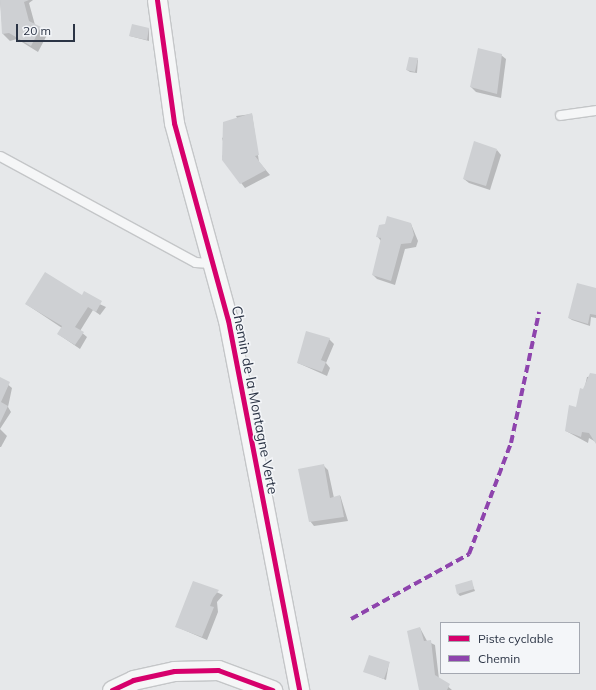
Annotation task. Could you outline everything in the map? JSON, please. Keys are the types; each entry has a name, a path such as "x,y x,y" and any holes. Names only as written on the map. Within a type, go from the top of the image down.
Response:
{"street":[{"name":"Chemin de la Montagne Verte","path":"157,0 174,122 210,263 228,320 299,690"},
{"path":"112,690 133,680 174,671 218,670 272,690"}],"lane":[{"path":"560,115 596,110"},
{"path":"0,156 194,262 210,263"}],"building":[{"path":"0,0 29,0 24,2 29,21 41,27 31,46 9,33 2,34"},
{"path":"132,24 149,28 147,40 129,36"},
{"path":"478,48 502,54 497,94 470,87"},
{"path":"409,57 418,58 415,72 406,70"},
{"path":"252,113 259,155 255,156 266,170 240,184 222,160 223,122"},
{"path":"474,141 497,149 486,186 463,179"},
{"path":"387,216 411,223 414,235 411,243 401,244 391,281 372,275 381,238 376,237 379,225 385,224"},
{"path":"45,272 82,295 84,291 102,301 96,312 88,307 75,327 84,332 75,345 57,334 62,326 25,304"},
{"path":"577,283 596,288 596,315 590,314 588,324 568,318"},
{"path":"306,331 330,338 321,360 326,362 322,372 297,363"},
{"path":"590,373 596,374 596,444 589,433 582,432 581,437 565,431 569,405 576,407 580,388 583,389"},
{"path":"0,377 10,382 1,402 8,406 0,423"},
{"path":"324,464 330,498 340,495 344,517 309,522 298,469"},
{"path":"472,580 474,589 457,594 455,585"},
{"path":"193,581 219,590 213,598 210,606 214,607 202,637 175,627"},
{"path":"420,627 424,641 431,640 435,675 450,684 447,690 419,690 407,631"},
{"path":"369,655 390,662 384,679 363,672"}],"marked path":[{"path":"351,619 469,554 511,443 539,312"}],"cycle path":[{"path":"157,0 174,123 228,320 299,690"},
{"path":"112,690 133,680 174,671 218,670 272,690"}]}
